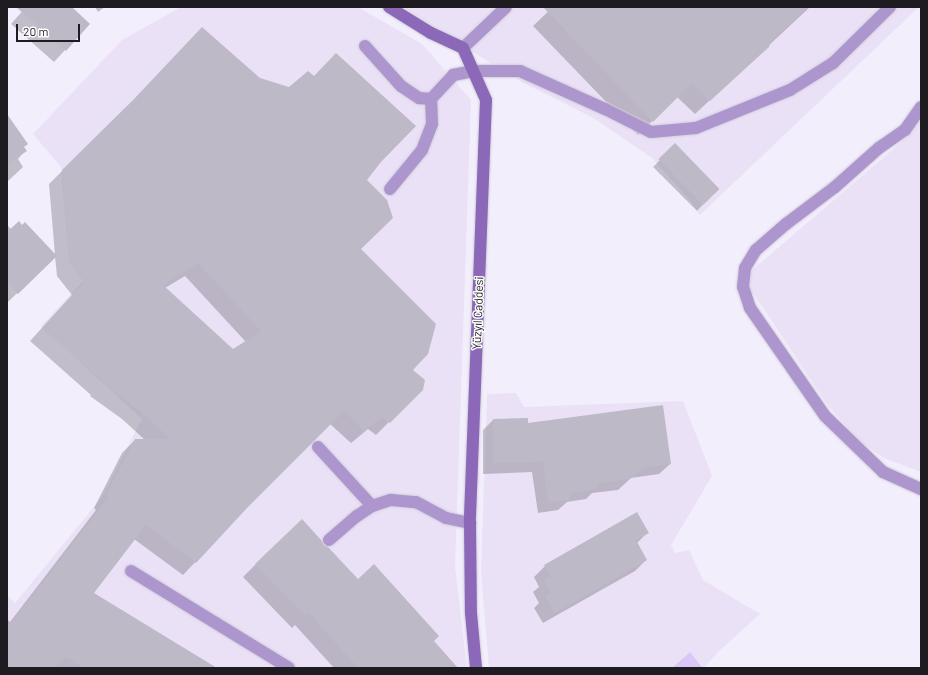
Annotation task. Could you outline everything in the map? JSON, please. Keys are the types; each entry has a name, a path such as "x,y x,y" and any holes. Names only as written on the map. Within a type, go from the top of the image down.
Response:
{"street":[{"path":"389,7 431,33 463,48 506,7"},
{"path":"390,189 422,150 432,124 431,99 454,75 474,71 520,71 605,108 652,132 696,128 790,90 827,67 833,63 890,7"},
{"path":"365,46 401,86 419,98 431,99"},
{"name":"Yüzyıl Caddesi","path":"463,48 486,100 470,523 471,613 476,668"},
{"path":"921,107 905,130 879,148 835,187 786,224 756,250 745,268 743,287 750,308 825,416 882,472 921,489"},
{"path":"318,447 372,506"},
{"path":"329,540 357,516 372,506 391,500 416,502 446,518 470,523"},
{"path":"131,571 289,668"}],"shaded area":[{"path":"181,7 358,7 422,44 471,100 455,566 467,668 7,668 7,596 15,603 102,497 142,419 41,326 84,280 69,261 61,167 33,134 122,40"},
{"path":"403,7 919,7 700,215 689,199 652,158 595,119 522,82 440,32"},
{"path":"921,116 921,472 884,458 858,440 827,404 751,290 751,271 898,145"},
{"path":"516,393 524,407 683,401 712,476 671,545 675,553 689,550 703,580 760,614 718,652 704,668 690,652 672,668 489,668 481,571 487,394"},
{"path":"690,652 703,668 672,668"}],"building":[{"path":"16,7 72,7 90,24 66,51"},
{"path":"543,7 808,7 771,41 769,47 710,101 692,83 653,122"},
{"path":"202,27 260,78 289,87 308,71 314,76 336,53 416,126 381,162 367,180 387,200 393,218 361,249 436,324 428,354 413,370 425,380 423,390 390,423 382,417 364,431 344,411 248,507 196,563 146,525 94,593 217,668 84,668 65,657 55,668 7,668 7,628 109,497 106,495 135,439 171,439 135,407 102,383 103,381 42,328 84,282 69,263 62,170 134,99","holes":["198,263 261,331 233,349 163,285"]},
{"path":"7,114 28,144 24,147 27,151 7,164"},
{"path":"675,143 719,189 703,205 658,159"},
{"path":"19,221 22,225 25,222 57,256 18,294 7,283 7,232"},
{"path":"663,405 671,464 643,468 629,479 597,483 598,489 569,493 570,500 548,503 543,462 494,463 493,419 528,418 528,423"},
{"path":"637,512 649,533 636,540 647,560 555,613 545,596 551,592 544,580 551,576 544,565"},
{"path":"302,519 324,545 328,547 358,579 374,564 439,636 434,641 458,668 358,668 309,613 305,616 255,564"}]}
